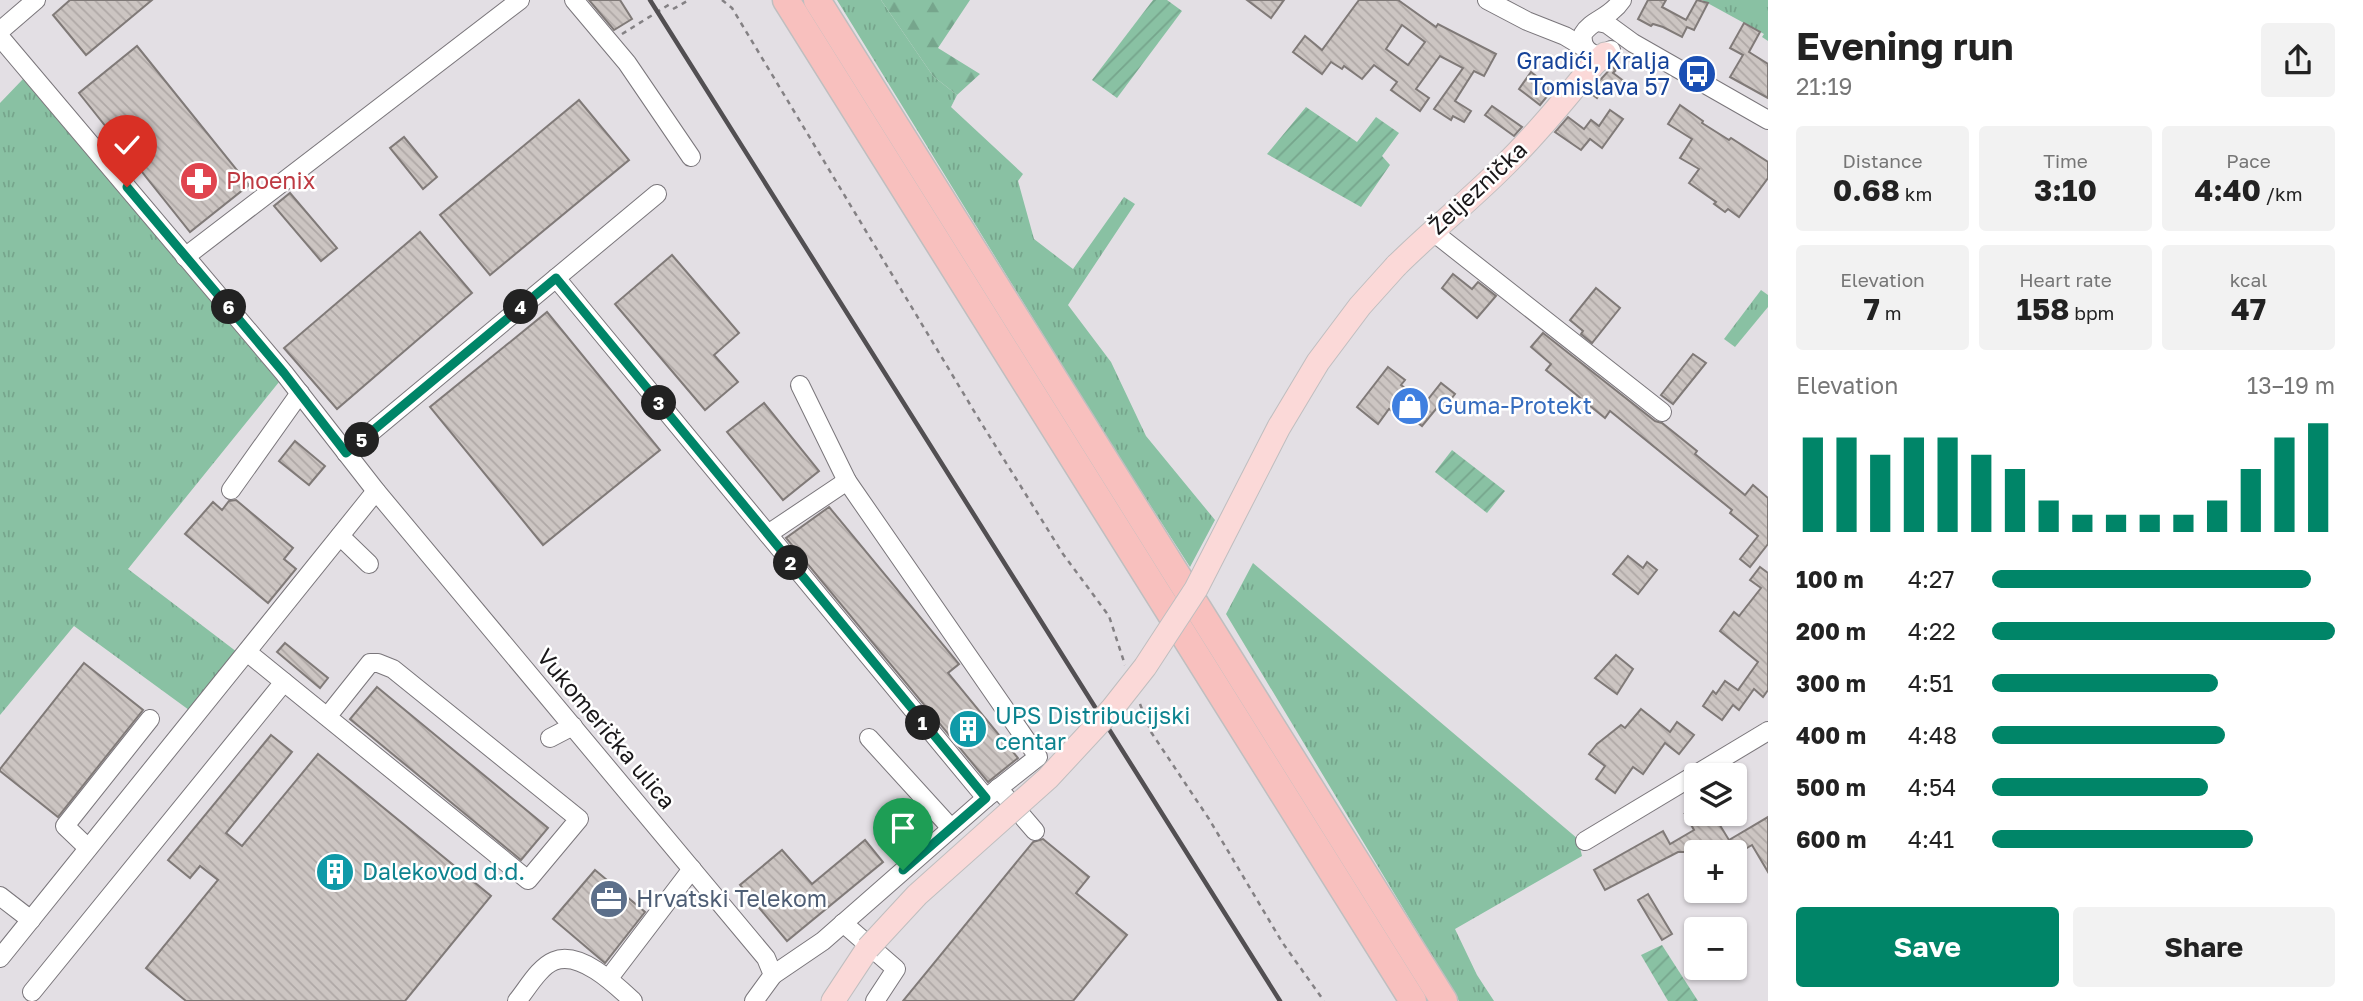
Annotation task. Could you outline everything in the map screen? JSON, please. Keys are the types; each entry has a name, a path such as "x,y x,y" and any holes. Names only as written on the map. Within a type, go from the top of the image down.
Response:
{"highway":[{"path":"786,0 1413,1001"},
{"path":"817,0 1444,1001"}],"main road":[{"name":"Željeznička","path":"833,1001 868,948 917,895 1048,778 1112,709 1145,667 1216,555 1279,427 1312,371 1346,324 1396,266 1501,170 1538,132 1558,106 1598,40"}],"street":[{"path":"0,31 36,0"},
{"path":"185,257 520,0"},
{"path":"574,0 626,63 691,157"},
{"path":"1487,0 1565,36 1622,44 1633,43 1768,120"},
{"path":"1598,40 1619,5"},
{"name":"Vukomerička ulica","path":"0,37 300,393 376,491 766,958 774,975"},
{"path":"346,453 657,194"},
{"path":"1432,231 1662,412"},
{"path":"556,278 768,534 992,793 1035,831"},
{"path":"754,1001 774,975 823,941 951,828 1038,757 848,481 800,385"},
{"path":"231,490 300,393"},
{"path":"768,534 848,481"},
{"path":"0,958 376,491"},
{"path":"340,536 369,564"},
{"path":"247,652 327,717 528,880 579,819 393,668 370,663 327,717"},
{"path":"32,992 284,682"},
{"path":"88,848 65,826 150,719"},
{"path":"550,738 573,726"},
{"path":"1585,841 1768,731"},
{"path":"869,738 951,828"},
{"path":"609,978 692,869"},
{"path":"0,896 31,920"},
{"path":"844,923 896,969 875,1001"},
{"path":"517,1001 542,970 554,961 568,959 609,978 633,1001"}],"path":[{"path":"673,9 689,0"},
{"path":"722,0 732,8 1056,543 1109,616 1126,669"},
{"path":"608,43 670,4"},
{"path":"1136,694 1151,733 1209,819 1282,942 1324,1001"}],"green space":[{"path":"837,0 881,0 933,76 957,95 951,107 1023,174 1018,181 1034,239 1073,269 1124,197 1135,204 1068,305 1111,362 1146,436 1215,520 1190,567 1103,432"},
{"path":"881,0 970,0 938,48 980,74 957,95 933,76"},
{"path":"1153,0 1167,0 1182,11 1117,98 1092,80"},
{"path":"1702,0 1768,0 1768,41 1762,37 1764,34"},
{"path":"23,79 279,382 128,569 237,652 189,710 74,626 0,715 0,103"},
{"path":"1306,107 1357,142 1376,117 1399,133 1382,156 1390,165 1361,207 1267,154"},
{"path":"1761,290 1768,295 1768,307 1735,347 1724,339"},
{"path":"1452,450 1505,491 1487,513 1435,472"},
{"path":"1253,563 1578,839 1582,856 1455,929 1477,975 1494,1001 1459,1001 1226,614"},
{"path":"1662,945 1698,1001 1668,1001 1641,955"}],"building":[{"path":"70,0 152,0 86,55 53,15"},
{"path":"589,0 620,0 632,19 614,30"},
{"path":"1247,0 1284,0 1271,18"},
{"path":"1359,0 1398,0 1436,27 1438,24 1496,54 1484,76 1474,71 1455,101 1471,111 1464,122 1453,116 1451,120 1434,109 1463,68 1440,56 1416,89 1429,98 1420,111 1391,90 1397,82 1374,65 1362,79 1344,66 1342,69 1331,62 1322,74 1293,52 1305,36 1322,50","holes":["1402,25 1425,42 1408,65 1386,49"]},
{"path":"1648,0 1666,0 1662,7 1686,20 1697,0 1708,3 1694,30 1687,27 1682,37 1638,19"},
{"path":"1744,23 1760,32 1749,52 1768,64 1768,98 1730,77 1743,55 1730,48"},
{"path":"137,46 249,185 190,232 79,93"},
{"path":"1612,67 1616,70 1613,73 1629,85 1622,95 1606,85 1597,98 1589,92"},
{"path":"1531,72 1553,89 1540,105 1519,89"},
{"path":"579,100 629,160 490,275 440,215"},
{"path":"1680,105 1703,121 1702,123 1768,162 1768,178 1739,217 1728,209 1725,212 1714,204 1716,202 1689,183 1699,169 1680,158 1692,139 1668,124"},
{"path":"1492,106 1522,127 1514,136 1485,115"},
{"path":"1610,110 1623,119 1602,148 1590,139 1581,150 1555,132 1568,117 1584,129 1591,120 1599,126"},
{"path":"404,137 437,177 423,189 390,148"},
{"path":"290,193 337,248 321,261 274,206"},
{"path":"420,232 472,293 337,409 284,348"},
{"path":"672,255 739,333 714,355 738,382 705,410 615,304"},
{"path":"1453,274 1472,289 1478,282 1496,296 1477,318 1442,288"},
{"path":"1596,288 1620,308 1592,343 1570,320"},
{"path":"547,312 660,450 543,545 430,407"},
{"path":"1543,333 1697,451 1695,454 1745,495 1753,485 1768,498 1768,544 1750,567 1740,559 1758,536 1730,513 1732,510 1610,411 1605,418 1546,370 1551,364 1531,347"},
{"path":"1693,354 1706,363 1673,404 1661,395"},
{"path":"1388,367 1405,380 1401,385 1425,403 1441,383 1455,394 1445,407 1440,404 1422,426 1400,409 1396,414 1389,409 1378,424 1357,407"},
{"path":"764,403 819,471 783,500 727,432"},
{"path":"295,441 325,466 309,485 279,461"},
{"path":"236,500 293,548 284,559 296,569 268,603 185,534 213,502 222,510 229,501"},
{"path":"829,507 959,664 948,673 1018,758 988,782 786,538"},
{"path":"1628,556 1643,568 1647,562 1657,570 1638,594 1613,574"},
{"path":"1760,567 1768,573 1768,690 1763,697 1754,689 1739,710 1733,705 1722,720 1703,706 1713,691 1716,694 1725,681 1738,690 1758,662 1720,631 1734,612 1739,616 1761,588 1750,580"},
{"path":"285,643 328,678 320,688 277,652"},
{"path":"1616,655 1633,669 1617,694 1595,678"},
{"path":"84,663 143,710 58,817 0,769"},
{"path":"377,687 548,828 521,860 350,719"},
{"path":"1641,709 1670,732 1677,722 1694,735 1679,754 1665,743 1643,774 1633,767 1615,793 1596,779 1605,766 1589,754 1621,725 1625,728"},
{"name":"Dalekovod d.d.","path":"271,735 292,752 226,833 242,846 318,754 491,896 405,1001 186,1001 146,968 218,880 200,866 190,878 168,860"},
{"path":"1768,817 1768,872 1752,845 1747,848 1747,840 1729,840"},
{"path":"1692,826 1720,826 1729,840 1684,840 1684,852 1678,852 1605,890 1594,870 1663,831 1670,844 1694,830"},
{"path":"1043,839 1089,877 1076,893 1127,935 1073,1001 903,1001 1033,842"},
{"path":"865,840 883,862 787,941 740,885 782,850 812,884"},
{"path":"595,870 645,912 605,963 553,919"},
{"path":"1648,894 1672,934 1662,940 1638,900"}],"railway":[{"path":"650,0 1280,1001"}],"place":[{"name":"Gradići, Kralja Tomislava 57","path":"1697,74"},
{"name":"Phoenix","path":"199,181"},
{"name":"Guma-Protekt","path":"1410,406"},
{"name":"UPS Distribucijski centar","path":"968,729"},
{"name":"Dalekovod d.d.","path":"335,872"},
{"name":"Hrvatski Telekom","path":"609,899"}],"route":[{"path":"127,187 284,373 346,453 556,278 986,798 903,870"}]}
